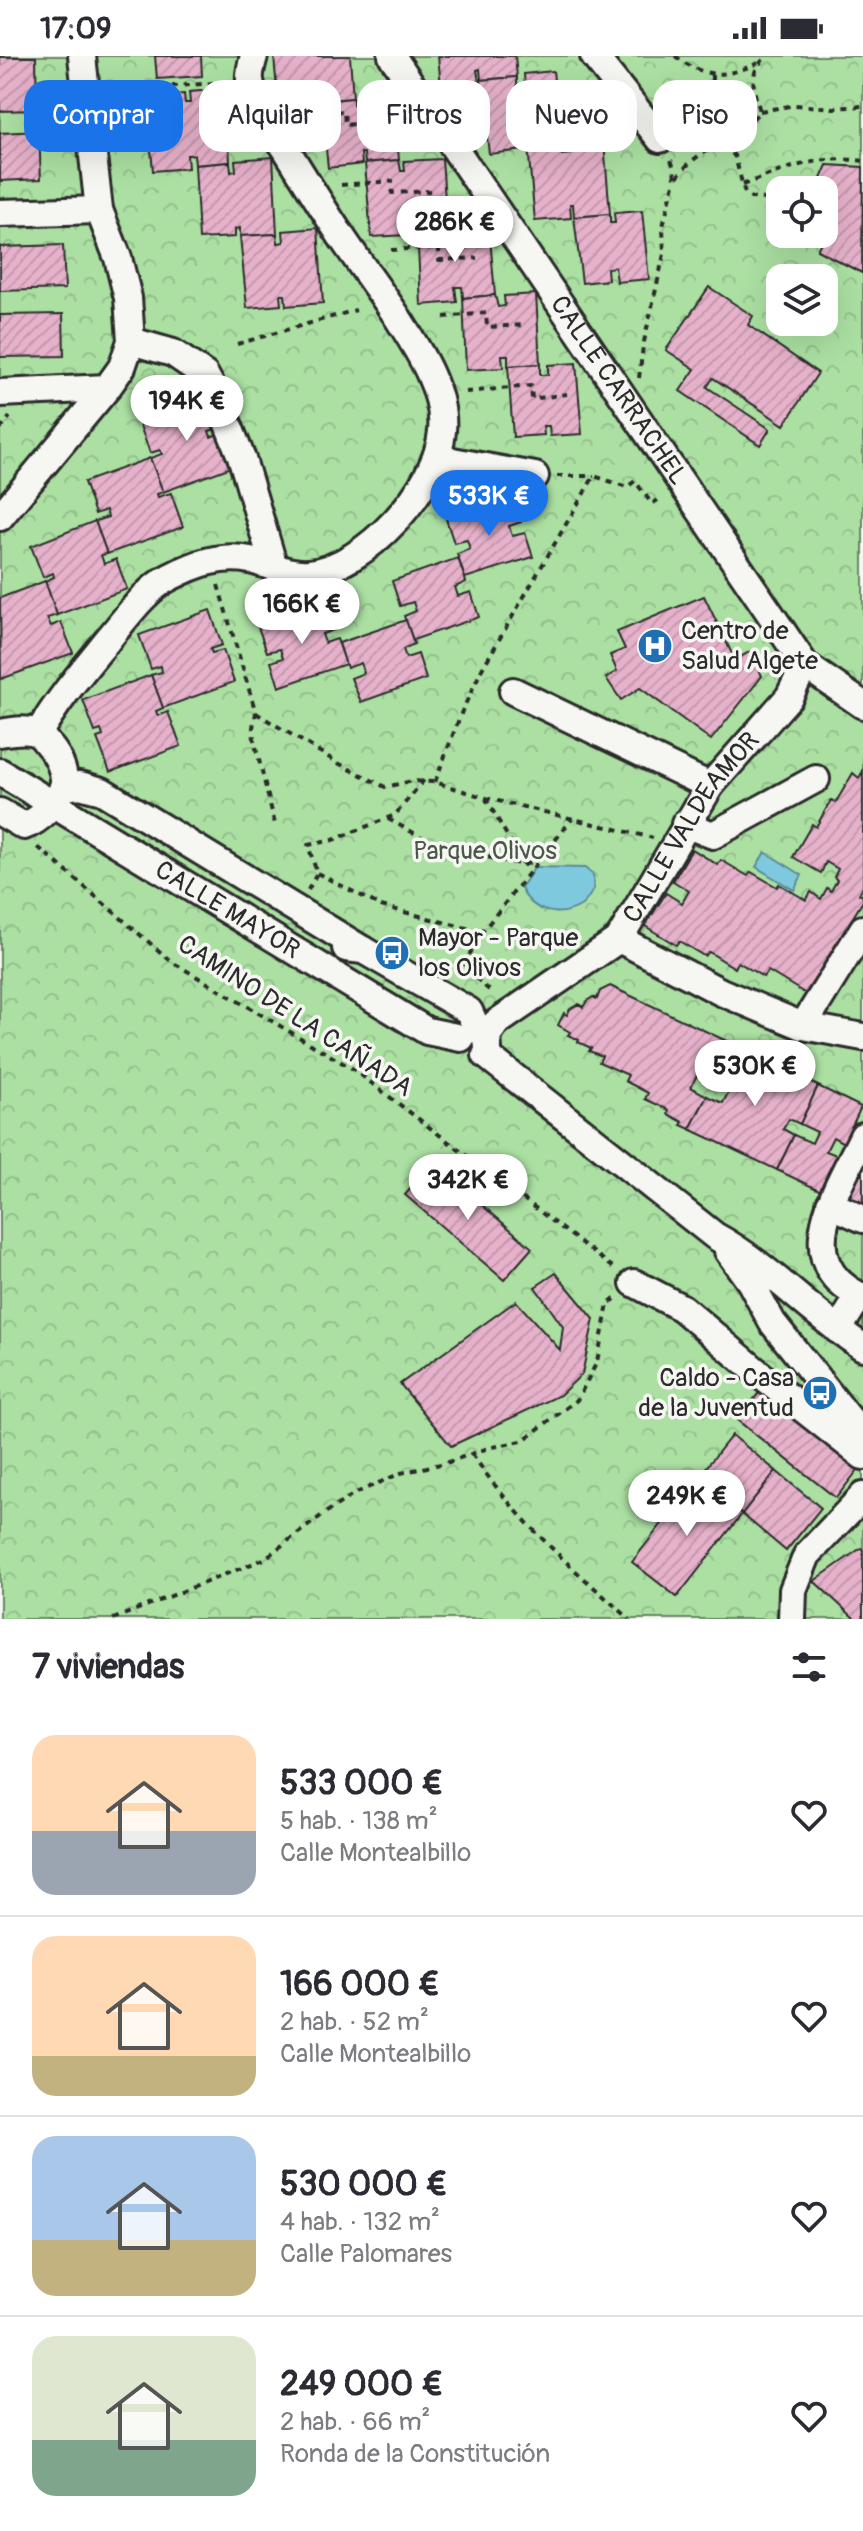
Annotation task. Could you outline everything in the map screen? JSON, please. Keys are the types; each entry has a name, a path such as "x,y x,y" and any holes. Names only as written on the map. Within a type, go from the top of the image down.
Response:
{"street":[{"path":"0,517 107,388 122,367 131,341 128,298 118,258 99,210 82,56"},
{"name":"CALLE CARRACHEL","path":"392,56 805,665 863,705"},
{"path":"594,56 653,130"},
{"path":"38,734 57,702 134,608 166,578 209,560 225,558 250,560 306,573 332,569 369,546 422,485 436,458 442,431 440,405 431,378 396,316 260,108 252,68"},
{"path":"0,213 99,210"},
{"path":"131,341 173,353 205,375 242,459 274,567"},
{"path":"0,393 107,388"},
{"path":"436,458 535,476"},
{"name":"CALLE VALDEAMOR","path":"478,1040 496,1023 619,939 710,786 789,697 805,665"},
{"path":"513,691 710,786"},
{"path":"0,733 19,730 38,734 54,752 63,774 58,795 40,817 24,826 0,812"},
{"name":"CALLE MAYOR","path":"0,772 58,795 291,948 427,1031 478,1040 715,1236 742,1251 805,1300 831,1325 863,1347"},
{"path":"685,824 713,835 816,779"},
{"path":"58,795 80,785 102,791 469,1011 478,1040"},
{"path":"803,1026 863,929"},
{"path":"619,939 721,992 803,1026 863,1037"},
{"path":"291,948 363,950"},
{"path":"772,1322 774,1310 790,1303 831,1325 855,1303 860,1294 845,1287 831,1274 821,1236 830,1204 863,1136"},
{"path":"830,1204 863,1219"},
{"path":"715,1236 751,1283 772,1322 863,1436"},
{"path":"634,1283 682,1308 863,1456"},
{"path":"792,1619 793,1590 807,1555 863,1496"}],"path":[{"path":"675,56 690,67 712,75 734,74 768,56"},
{"path":"758,63 753,78 760,111"},
{"path":"179,80 252,68"},
{"path":"712,75 712,80"},
{"path":"757,114 760,111 795,105 834,108 863,106"},
{"path":"341,111 344,111 345,125 357,124"},
{"path":"643,346 664,254 663,226 675,180 674,168 666,152"},
{"path":"675,180 688,162 703,152"},
{"path":"732,152 745,194 751,198 766,199"},
{"path":"742,185 823,159 863,161"},
{"path":"341,185 392,181 392,193 430,191"},
{"path":"391,250 439,247 439,260 477,258"},
{"path":"237,344 356,310"},
{"path":"444,317 486,313 487,327 525,325"},
{"path":"466,392 531,386 532,399 567,394"},
{"path":"535,476 594,476 627,487 635,481 652,504 682,482"},
{"path":"435,782 482,669 594,476"},
{"path":"227,609 256,713 254,740 275,824"},
{"path":"256,713 338,763 385,787 424,780 435,782 486,798 653,838"},
{"path":"424,780 395,815 388,819 333,840 308,845 317,873 381,906 482,932"},
{"path":"486,798 524,865"},
{"path":"388,819 440,847 524,865 541,859"},
{"path":"489,990 463,966 482,932 572,819"},
{"name":"CAMINO DE LA CAÑADA","path":"24,826 33,842 172,962 353,1069 634,1283"},
{"path":"113,1619 264,1559 356,1493 401,1473 522,1441 577,1400 597,1362 608,1304 634,1283"},
{"path":"472,1454 493,1485 557,1556 630,1619"}],"green space":[{"name":"Parque Olivos","path":"0,56 863,56 863,1619 0,1619"}],"water":[{"path":"765,852 802,875 794,890 756,867"},
{"path":"535,867 585,868 593,875 594,889 584,903 574,909 547,911 532,903 521,888"}],"building":[{"path":"155,56 201,56 202,76 157,79"},
{"path":"274,56 350,56 353,98 341,99 341,80 276,80"},
{"path":"438,56 515,56 517,77 481,80 480,69 477,70 479,80 440,80"},
{"path":"0,57 36,57 36,80 24,80 24,110 0,111"},
{"path":"553,71 554,80 524,80 524,74"},
{"path":"517,77 517,80 506,80 506,152 489,154 490,80 481,80"},
{"path":"199,91 199,152 229,152 230,162 195,165 194,155 187,155 188,168 153,171 151,152 183,152 183,94 185,103 190,103 189,92"},
{"path":"353,98 353,105 357,104 357,152 398,152 399,160 365,163 364,153 361,153 362,164 328,168 326,152 341,152 341,99"},
{"path":"24,132 24,152 40,152 41,179 0,181 0,133"},
{"path":"528,152 605,152 610,214 574,217 573,204 570,204 571,218 535,221"},
{"path":"273,157 277,234 240,236 240,228 235,229 235,237 199,239 195,165 230,162 231,172 236,171 235,160"},
{"path":"442,159 447,227 417,229 417,217 407,218 408,235 371,237 365,163 399,160 401,171 405,171 404,161"},
{"path":"827,165 863,167 862,273 817,250 838,248 838,176 822,176"},
{"path":"642,211 649,279 617,282 615,267 607,268 608,280 582,283 574,217 610,214 610,223 615,223 614,213"},
{"path":"489,226 495,295 463,298 462,287 455,287 457,302 421,305 417,229 447,227 451,242 456,241 455,228"},
{"path":"318,228 323,303 286,306 285,295 280,295 281,305 247,308 240,236 277,234 278,243 284,242 283,231"},
{"path":"63,245 65,289 0,291 0,247"},
{"path":"709,287 753,316 748,325 818,373 784,425 713,378 707,387 770,429 760,445 680,391 695,369 666,350"},
{"path":"536,294 540,364 508,366 508,355 502,355 503,368 466,370 463,298 495,295 498,307 505,306 504,296"},
{"path":"63,314 64,356 0,357 0,315"},
{"path":"576,363 582,434 550,436 549,426 543,426 544,435 513,437 508,366 540,364 540,375 548,375 548,365"},
{"path":"209,394 222,427 209,431 211,437 225,431 237,465 163,492 150,458 162,454 160,450 150,453 138,420"},
{"path":"150,458 163,492 157,494 158,497 171,493 183,527 107,554 95,521 108,517 106,510 95,514 84,482"},
{"path":"514,498 521,522 509,526 512,536 525,533 533,557 465,578 457,554 470,549 467,540 454,543 446,519"},
{"path":"95,521 107,554 101,555 104,564 116,559 127,589 57,615 45,581 54,577 53,573 43,577 31,546"},
{"path":"458,558 466,582 455,587 458,596 471,592 479,617 413,640 404,616 416,611 413,602 400,606 392,581"},
{"path":"45,581 57,615 47,618 51,626 61,622 73,653 1,679 0,598"},
{"path":"704,596 735,660 751,651 762,676 711,740 640,688 621,700 606,678 617,671 610,655 625,649 617,632"},
{"path":"325,605 334,630 322,634 325,643 337,639 346,664 279,687 271,662 283,658 280,649 267,652 258,627"},
{"path":"210,610 222,645 210,649 212,653 223,650 234,682 163,708 151,675 162,672 161,666 151,669 139,635"},
{"path":"406,620 414,644 403,649 406,658 418,654 426,679 361,702 351,678 364,673 361,663 347,668 339,643"},
{"path":"151,675 163,708 156,711 158,716 168,712 181,746 110,772 97,738 103,736 101,730 95,732 83,700"},
{"path":"863,771 863,887 859,894 863,896 863,901 850,922 855,925 811,997 768,971 763,977 738,962 735,968 709,952 704,956 679,941 676,945 645,926 666,893 682,903 689,891 673,881 692,849 718,865 721,860 748,876 751,872 777,887 779,884 806,900 811,892 821,899 827,888 831,891 838,869 826,862 821,873 793,857 812,824 816,827 831,800 836,802 853,773 859,778"},
{"path":"610,986 733,1044 715,1081 698,1073 691,1087 707,1096 690,1129 668,1114 669,1110 645,1099 648,1093 625,1081 628,1075 599,1062 602,1056 589,1051 591,1048 578,1042 568,1035 570,1032 558,1025 564,1013 567,1015 579,1004 583,1007 593,997 597,999 600,991"},
{"path":"733,1044 818,1086 800,1124 789,1119 783,1129 794,1135 777,1170 690,1129 707,1096 723,1103 730,1089 715,1081"},
{"path":"818,1086 861,1107 844,1143 833,1137 826,1151 839,1156 821,1191 777,1170 794,1135 812,1143 817,1132 800,1124"},
{"path":"433,1163 532,1248 504,1280 405,1195"},
{"path":"863,1169 863,1205 849,1198"},
{"path":"556,1273 594,1319 582,1374 560,1395 451,1446 400,1384 516,1301 560,1350 563,1327 535,1287"},
{"path":"762,1389 861,1466 836,1498 737,1420"},
{"path":"732,1435 776,1471 742,1514 697,1479"},
{"path":"776,1471 821,1508 786,1551 742,1514"},
{"path":"697,1479 742,1514 677,1597 632,1562"},
{"path":"861,1548 863,1619 855,1619 814,1581"}],"place":[{"name":"Centro de Salud Algete","path":"655,646"},
{"name":"Mayor - Parque los Olivos","path":"392,953"},
{"name":"Caldo - Casa de la Juventud","path":"820,1393"}]}
